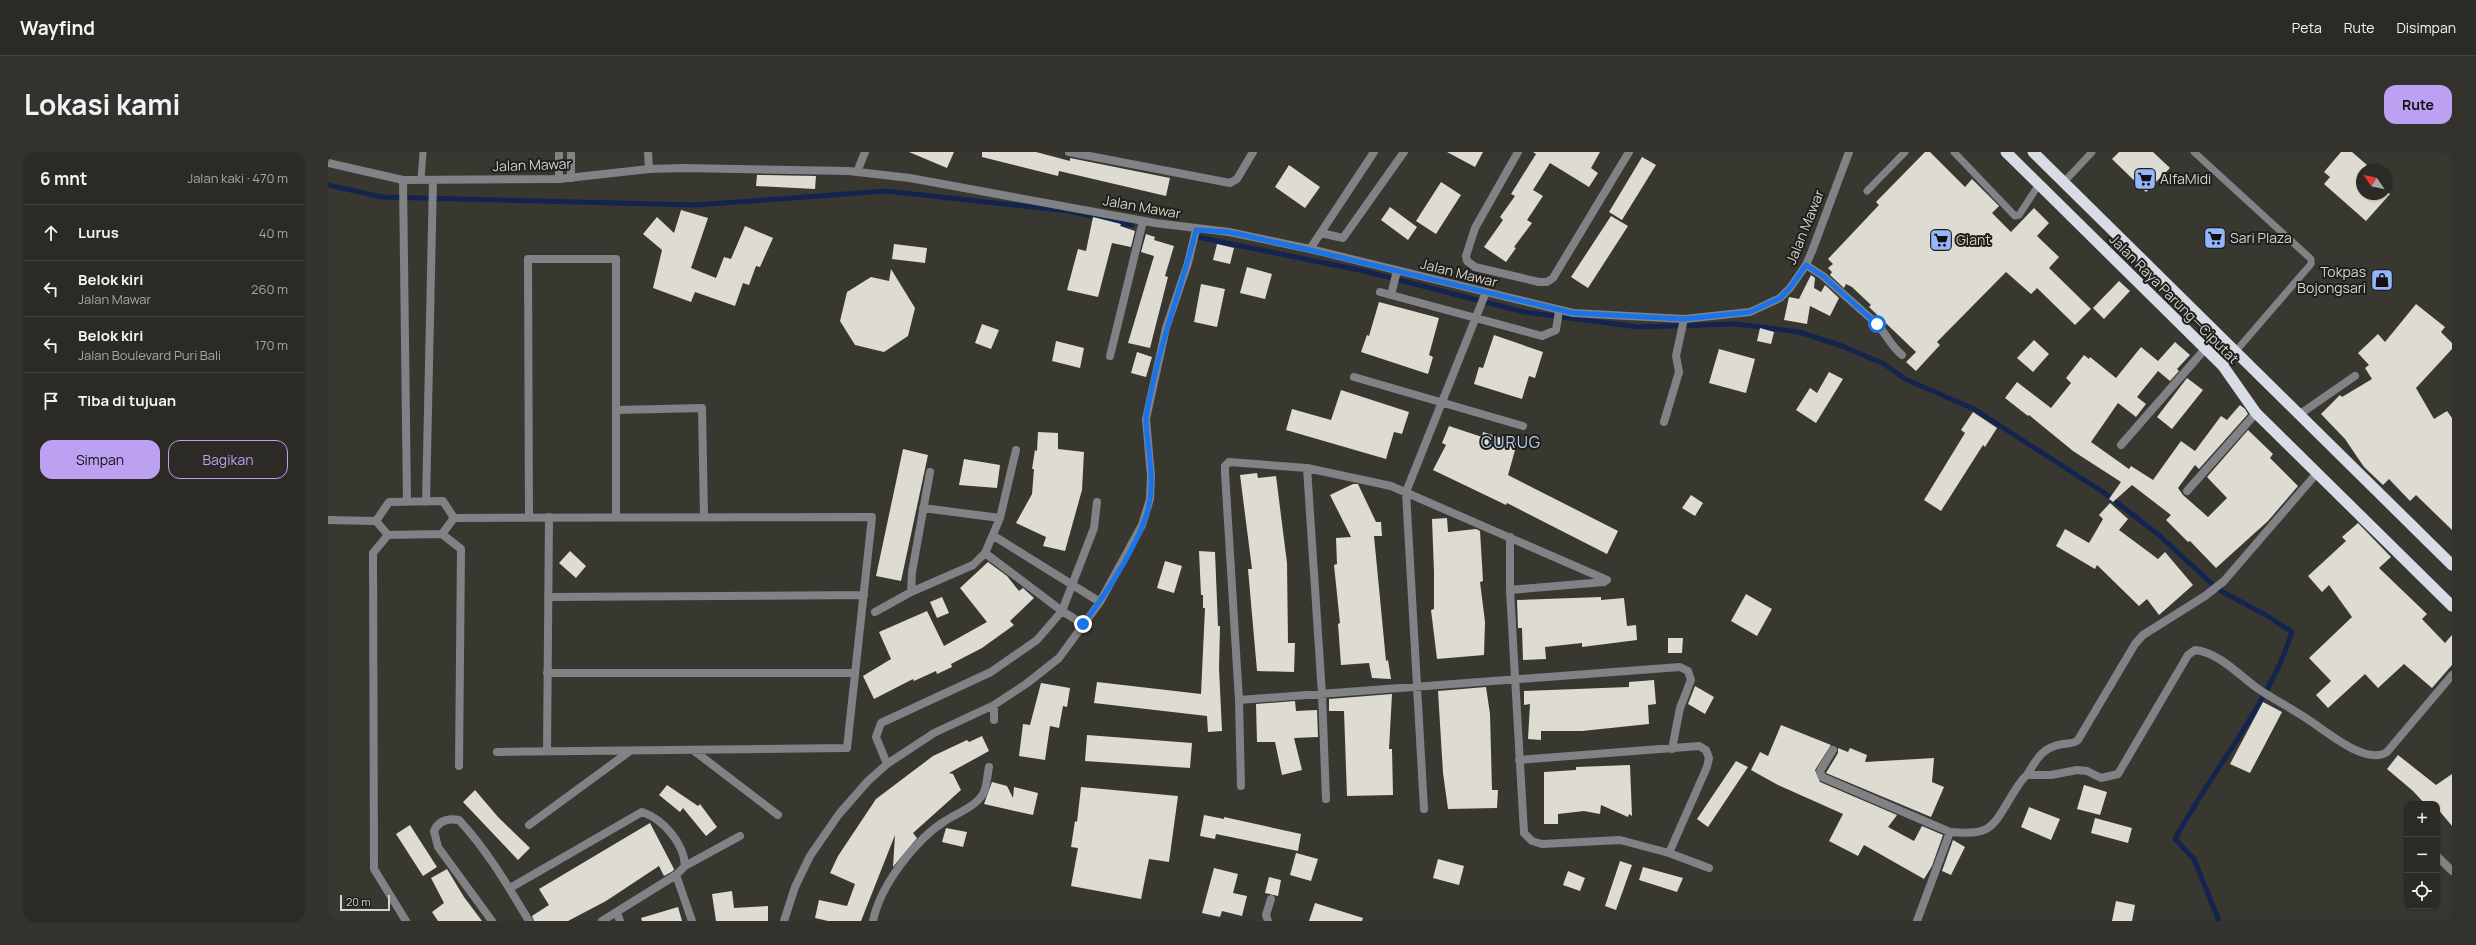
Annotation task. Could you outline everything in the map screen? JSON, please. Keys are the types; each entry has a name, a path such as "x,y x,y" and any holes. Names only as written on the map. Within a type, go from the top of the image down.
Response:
{"highway":[{"name":"Jalan Raya Parung—Ciputat","path":"2006,152 2038,186 2223,366 2256,413 2452,606"},
{"name":"Jalan Raya Parung—Ciputat","path":"2033,152 2452,565"}],"street":[{"path":"559,152 559,178"},
{"path":"571,152 571,178"},
{"path":"648,152 649,169"},
{"path":"856,172 865,152"},
{"path":"1069,152 1230,183 1237,179 1253,152"},
{"path":"1310,250 1374,152"},
{"path":"1321,233 1343,238 1404,152"},
{"path":"1518,152 1475,228 1466,256 1467,261 1476,268 1539,282 1547,282 1553,278 1629,152"},
{"name":"Jalan Mawar","path":"328,163 403,180 571,178 649,169 856,172 937,182 1196,230 1229,232 1310,250 1397,273 1559,312 1684,322 1750,312 1765,307 1780,298 1790,288 1806,265 1849,152"},
{"path":"403,180 408,502"},
{"path":"426,502 433,180"},
{"path":"1110,356 1143,221"},
{"path":"784,921 793,893 810,856 839,814 887,764 934,733 994,705 1026,684 1060,658 1100,602 1142,525 1150,499 1151,476 1146,419 1166,328 1188,263 1196,230"},
{"path":"529,518 528,260 616,259 616,517"},
{"path":"1806,265 1823,276 1877,324 1890,345 1902,355"},
{"path":"1392,292 1397,273"},
{"path":"1380,292 1392,292 1478,315 1542,336 1556,330 1559,312"},
{"path":"1424,809 1419,687 1406,492 1486,294"},
{"path":"1664,422 1679,372 1676,356 1684,322"},
{"path":"2121,445 2205,349"},
{"path":"1354,376 1523,426"},
{"path":"2300,414 2355,376"},
{"path":"616,410 702,408 704,517"},
{"path":"2187,491 2256,413"},
{"path":"875,612 911,592 973,565 985,553 994,536 1000,518 1016,450"},
{"path":"1241,786 1239,700 1225,466 1229,462 1235,461 1307,468 1365,479 1406,492 1607,580 1604,582 1510,590"},
{"path":"1307,468 1322,694 1326,799"},
{"path":"911,592 912,572 930,472"},
{"path":"1833,750 1820,770 1822,777 1950,832 1971,834 1983,832 1993,825 2044,750 2049,746 2075,743 2078,740 2135,644 2143,635 2205,596 2224,581 2317,473"},
{"path":"376,521 389,502 443,502 454,518"},
{"path":"887,764 876,737 881,723 991,672 1037,640 1062,611 1094,528 1097,502"},
{"path":"923,508 1000,518"},
{"path":"454,518 872,517 847,748 497,752"},
{"path":"442,534 454,518"},
{"path":"547,751 549,518"},
{"path":"328,520 376,521 388,535"},
{"path":"406,921 374,869 373,553 388,535 442,534 461,549 459,766"},
{"path":"994,536 1100,602"},
{"path":"1510,537 1510,590 1524,833 1532,841 1542,844 1620,840 1669,853 1709,868"},
{"path":"985,553 1062,611 1083,624"},
{"path":"548,597 864,595"},
{"path":"2027,775 2051,775 2077,770 2087,771 2101,778 2118,774 2188,655 2195,650 2211,654 2270,698 2302,715 2359,752 2375,756 2382,755 2452,675"},
{"path":"1239,700 1680,667 1688,671 1691,680 1680,708 1672,749"},
{"path":"547,673 855,673"},
{"path":"994,705 994,720"},
{"path":"1519,760 1699,746 1706,750 1709,758 1669,853"},
{"path":"694,750 778,815"},
{"path":"529,825 630,751"},
{"path":"873,921 876,906 883,891 916,849 944,822 977,802 983,794 989,767"},
{"path":"510,888 642,812 653,816 665,825 684,857 685,866"},
{"path":"492,921 438,847 434,831 439,822 448,819 459,820 510,888 529,921"},
{"path":"1917,921 1950,832"},
{"path":"602,921 618,917 676,875 685,866 740,836"},
{"path":"2440,859 2452,871"},
{"path":"676,875 692,921"},
{"path":"1268,921 1266,915 1271,899"}],"lane":[{"path":"421,180 423,152"},
{"path":"1867,192 1905,152"},
{"path":"1954,152 2015,216 2020,214 2038,186"},
{"path":"2064,182 2092,152"},
{"path":"2194,152 2311,259 2311,264 2223,366"}],"building":[{"path":"909,152 954,152 947,168"},
{"path":"982,152 1036,152 1070,161 1070,158 1170,178 1166,196 1059,171 1058,176 982,157"},
{"path":"1447,152 1483,152 1475,167"},
{"path":"1533,152 1600,152 1591,168 1598,173 1589,187 1550,163 1533,190 1543,196 1527,220 1532,223 1514,247 1516,248 1506,262 1484,247 1503,220 1500,217 1515,196 1511,194 1536,154"},
{"name":"Giant","path":"1925,152 1930,152 1965,187 1972,179 1999,206 1992,213 2011,232 2034,208 2049,223 2037,236 2059,257 2049,268 2091,309 2075,325 2037,288 2031,294 2006,272 1937,342 1940,345 1916,371 1906,362 1916,352 1869,307 1871,305 1852,287 1846,284 1844,288 1830,275 1832,272 1828,268 1833,264 1828,259 1879,205 1876,202"},
{"path":"2119,152 2153,152 2170,168 2146,192 2112,159"},
{"path":"2341,152 2352,152 2366,164 2356,164 2356,200 2385,200 2366,221 2324,184 2330,177 2324,172"},
{"path":"1642,157 1656,165 1622,220 1609,212"},
{"path":"1289,165 1320,187 1305,208 1275,187"},
{"path":"757,175 816,176 815,189 756,186"},
{"path":"1441,182 1461,195 1436,234 1416,221"},
{"path":"1390,207 1417,227 1408,240 1381,220"},
{"path":"681,210 708,218 691,268 716,278 724,257 731,259 745,226 773,238 760,267 756,266 749,285 743,283 735,306 695,292 691,302 653,288 662,250 643,234 657,217 674,233"},
{"path":"1611,216 1628,226 1588,288 1571,277"},
{"path":"1093,217 1121,224 1120,226 1135,231 1131,247 1112,243 1098,297 1067,290 1078,249 1086,251"},
{"path":"1146,234 1155,237 1154,240 1174,246 1165,276 1168,277 1150,348 1128,343 1154,256 1141,252"},
{"path":"894,244 927,248 925,263 892,259"},
{"path":"1217,244 1234,248 1230,264 1213,260"},
{"path":"1247,267 1272,274 1265,299 1240,293"},
{"path":"891,269 915,308 908,336 884,352 855,345 840,321 847,292 871,277 889,281"},
{"path":"1811,275 1815,278 1814,288 1821,292 1825,285 1839,298 1830,316 1810,306 1807,324 1784,320 1789,297 1799,299"},
{"path":"2119,281 2130,291 2104,319 2093,308"},
{"path":"1201,284 1225,289 1217,327 1194,322"},
{"path":"1379,302 1439,318 1429,355 1433,357 1428,374 1361,352 1367,335 1369,336"},
{"path":"2416,304 2445,327 2441,332 2452,343 2452,349 2416,388 2434,419 2447,411 2452,418 2452,530 2416,495 2410,501 2389,479 2383,485 2364,467 2345,439 2321,414 2340,395 2342,397 2372,379 2365,368 2369,365 2358,353 2378,334 2385,342"},
{"path":"982,324 999,330 991,349 975,343"},
{"path":"1760,328 1774,332 1771,344 1757,341"},
{"path":"1494,335 1543,352 1535,378 1529,376 1522,399 1474,384 1479,367 1483,368"},
{"path":"2034,340 2049,354 2033,372 2017,358"},
{"path":"1056,341 1084,348 1080,368 1052,361"},
{"path":"2175,342 2190,355 2177,369 2179,371 2170,381 2158,371 2137,397 2146,404 2136,417 2118,403 2091,442 2129,469 2131,466 2153,480 2181,441 2195,451 2221,416 2227,420 2240,405 2245,409 2248,414 2199,469 2195,465 2178,488 2183,495 2208,517 2227,498 2207,477 2248,430 2273,454 2270,458 2298,486 2268,521 2216,568 2190,541 2188,542 2166,520 2171,515 2132,485 2113,502 2109,499 2121,482 2073,451 2029,415 2028,416 2005,398 2017,382 2051,408 2071,383 2066,378 2084,355 2089,359 2090,357 2116,378 2141,347 2158,361"},
{"path":"1719,349 1755,359 1746,393 1709,383"},
{"path":"1137,352 1152,357 1146,377 1131,373"},
{"path":"1829,372 1843,379 1816,423 1796,410 1810,388 1817,393"},
{"path":"2187,378 2203,390 2172,429 2157,417"},
{"path":"1341,390 1409,412 1402,434 1394,432 1386,459 1286,430 1292,409 1331,420"},
{"path":"1973,412 1997,428 1985,447 1983,445 1941,511 1924,500 1965,433 1961,430"},
{"path":"1449,426 1482,437 1483,432 1517,443 1508,475 1618,531 1607,554 1507,503 1506,505 1433,470 1446,445 1442,443"},
{"path":"1038,432 1058,433 1058,449 1084,452 1082,490 1065,551 1043,546 1046,537 1016,523 1032,494 1034,469 1032,469 1035,450 1037,451"},
{"path":"903,449 928,455 901,581 876,576"},
{"path":"964,459 1000,465 997,488 959,485"},
{"path":"1257,473 1258,478 1276,476 1287,563 1288,643 1295,643 1294,672 1257,671 1248,569 1252,569 1240,475"},
{"path":"1353,484 1358,484 1376,522 1381,522 1382,536 1374,536 1386,661 1388,660 1391,679 1372,678 1369,663 1341,665 1338,624 1340,623 1334,565 1337,564 1336,538 1351,537 1330,495"},
{"path":"1691,495 1703,503 1695,516 1682,508"},
{"path":"2110,503 2128,519 2119,530 2158,559 2165,552 2193,585 2159,615 2147,599 2139,606 2097,565 2095,569 2056,546 2065,529 2089,543 2103,519 2099,515"},
{"path":"1447,518 1448,532 1476,529 1480,531 1483,581 1480,582 1485,622 1484,655 1437,659 1431,610 1434,609 1432,519"},
{"path":"2358,523 2391,557 2379,568 2427,614 2422,619 2445,643 2452,635 2452,665 2432,688 2404,664 2378,688 2365,674 2328,708 2316,695 2331,681 2309,658 2352,617 2329,585 2322,592 2308,576 2346,541 2342,537"},
{"path":"570,551 586,566 576,578 559,563"},
{"path":"1199,551 1215,552 1218,626 1220,626 1219,668 1222,731 1208,732 1207,716 1094,703 1097,682 1201,694 1205,608 1203,608 1203,595 1201,595"},
{"path":"1165,561 1182,566 1174,593 1157,588"},
{"path":"988,562 1007,576 1019,591 1023,588 1034,598 1010,621 1014,625 982,648 951,664 952,667 937,674 936,671 914,681 913,679 874,699 863,676 891,659 879,632 927,611 944,646 987,622 960,588"},
{"path":"1746,594 1772,609 1757,636 1731,621"},
{"path":"942,597 949,613 937,618 930,602"},
{"path":"1601,597 1601,600 1624,598 1627,626 1636,625 1637,640 1582,647 1582,643 1545,647 1546,659 1523,660 1522,628 1518,628 1517,600"},
{"path":"1668,638 1683,638 1682,653 1668,653"},
{"path":"1654,680 1656,704 1648,705 1649,724 1582,731 1541,731 1541,740 1528,739 1530,704 1524,705 1524,691 1629,687 1629,682"},
{"path":"1041,683 1070,688 1067,707 1063,706 1059,728 1050,726 1045,760 1019,756 1023,724 1030,725"},
{"path":"1695,686 1714,697 1705,714 1688,704"},
{"path":"1486,687 1490,714 1492,790 1498,790 1497,808 1448,809 1443,773 1438,691"},
{"path":"1392,694 1389,749 1392,749 1393,795 1347,796 1344,711 1329,711 1329,699"},
{"path":"1295,701 1296,711 1317,710 1318,737 1294,738 1302,770 1282,775 1275,742 1257,742 1256,704"},
{"path":"2263,702 2282,712 2250,773 2230,764"},
{"path":"1781,725 1831,745 1815,770 1820,782 1897,815 1888,827 1914,841 1922,826 1943,835 1932,866 1924,879 1864,845 1858,856 1829,841 1843,814 1778,785 1751,770 1760,752 1768,756"},
{"path":"1087,735 1192,743 1190,768 1085,761"},
{"path":"982,736 989,751 949,773 953,774 961,790 913,833 917,838 893,867 895,835 861,921 828,921 815,918 819,900 847,906 855,884 830,873 838,856 876,799 933,756 967,740 969,742"},
{"path":"1838,748 1848,752 1850,748 1867,755 1865,762 1934,758 1932,782 1944,787 1931,817 1826,773 1838,753"},
{"path":"2398,755 2436,785 2452,774 2452,826 2440,812 2440,801 2422,801 2387,769"},
{"path":"1736,761 1748,767 1708,827 1697,819"},
{"path":"1630,765 1632,816 1629,814 1628,817 1601,805 1600,814 1584,811 1558,814 1558,824 1544,824 1544,772 1576,770 1576,767"},
{"path":"992,782 1007,786 1013,798 1014,787 1038,793 1033,815 984,804"},
{"path":"667,785 698,806 700,804 717,827 706,836 683,808 680,812 659,795"},
{"path":"2084,785 2107,792 2100,815 2077,809"},
{"path":"1081,787 1178,796 1169,862 1149,859 1141,899 1071,886 1078,848 1071,847 1075,821 1077,822"},
{"path":"475,790 498,817 530,848 518,860 463,802"},
{"path":"2029,807 2060,819 2051,840 2021,827"},
{"path":"1204,815 1224,819 1224,817 1301,834 1298,851 1216,834 1215,839 1200,836"},
{"path":"2095,818 2132,828 2128,843 2091,833"},
{"path":"650,823 674,869 673,871 664,876 659,866 606,901 568,921 534,921 532,916 549,905 539,889"},
{"path":"410,825 437,867 423,876 396,834"},
{"path":"946,828 967,832 963,847 942,842"},
{"path":"1953,840 1965,847 1951,875 1942,871"},
{"path":"1296,853 1318,859 1311,881 1290,875"},
{"path":"1438,859 1464,866 1459,885 1433,878"},
{"path":"1620,861 1632,865 1616,910 1605,906"},
{"path":"1643,867 1683,878 1677,892 1639,880"},
{"path":"1214,868 1238,874 1233,893 1247,896 1242,916 1222,911 1220,917 1202,913"},
{"path":"447,869 464,897 482,921 438,921 432,912 444,903 431,878"},
{"path":"1568,871 1585,878 1580,891 1563,885"},
{"path":"1269,877 1281,880 1278,896 1265,893"},
{"path":"732,891 734,908 768,906 768,921 716,921 712,894"},
{"path":"2116,901 2135,905 2132,921 2112,921"},
{"path":"1315,903 1363,918 1362,921 1309,921"},
{"path":"678,907 682,921 642,921 641,918"}],"waterway":[{"path":"328,185 382,197 696,205 886,191 1068,211 1132,225"},
{"path":"1197,237 1364,271 1524,312 1638,327 1735,324 1799,332 1842,346 1884,364 1905,379 1974,409 2103,492 2159,535 2212,584"},
{"path":"2217,589 2266,615 2292,632 2282,659 2269,686 2175,839 2194,859 2219,921"}],"place":[{"name":"AlfaMidi","path":"2145,179"},
{"name":"Sari Plaza","path":"2215,238"},
{"name":"Giant","path":"1941,240"},
{"name":"Tokpas Bojongsari","path":"2382,280"}],"district":[{"name":"CURUG","path":"1511,442"}],"route":[{"path":"1083,624 1100,602 1129,550 1142,525 1150,499 1151,476 1146,419 1166,328 1188,263 1196,230 1229,232 1486,292 1559,311 1573,313 1684,319 1750,312 1765,307 1780,298 1790,288 1806,265 1823,276 1877,324"}]}
